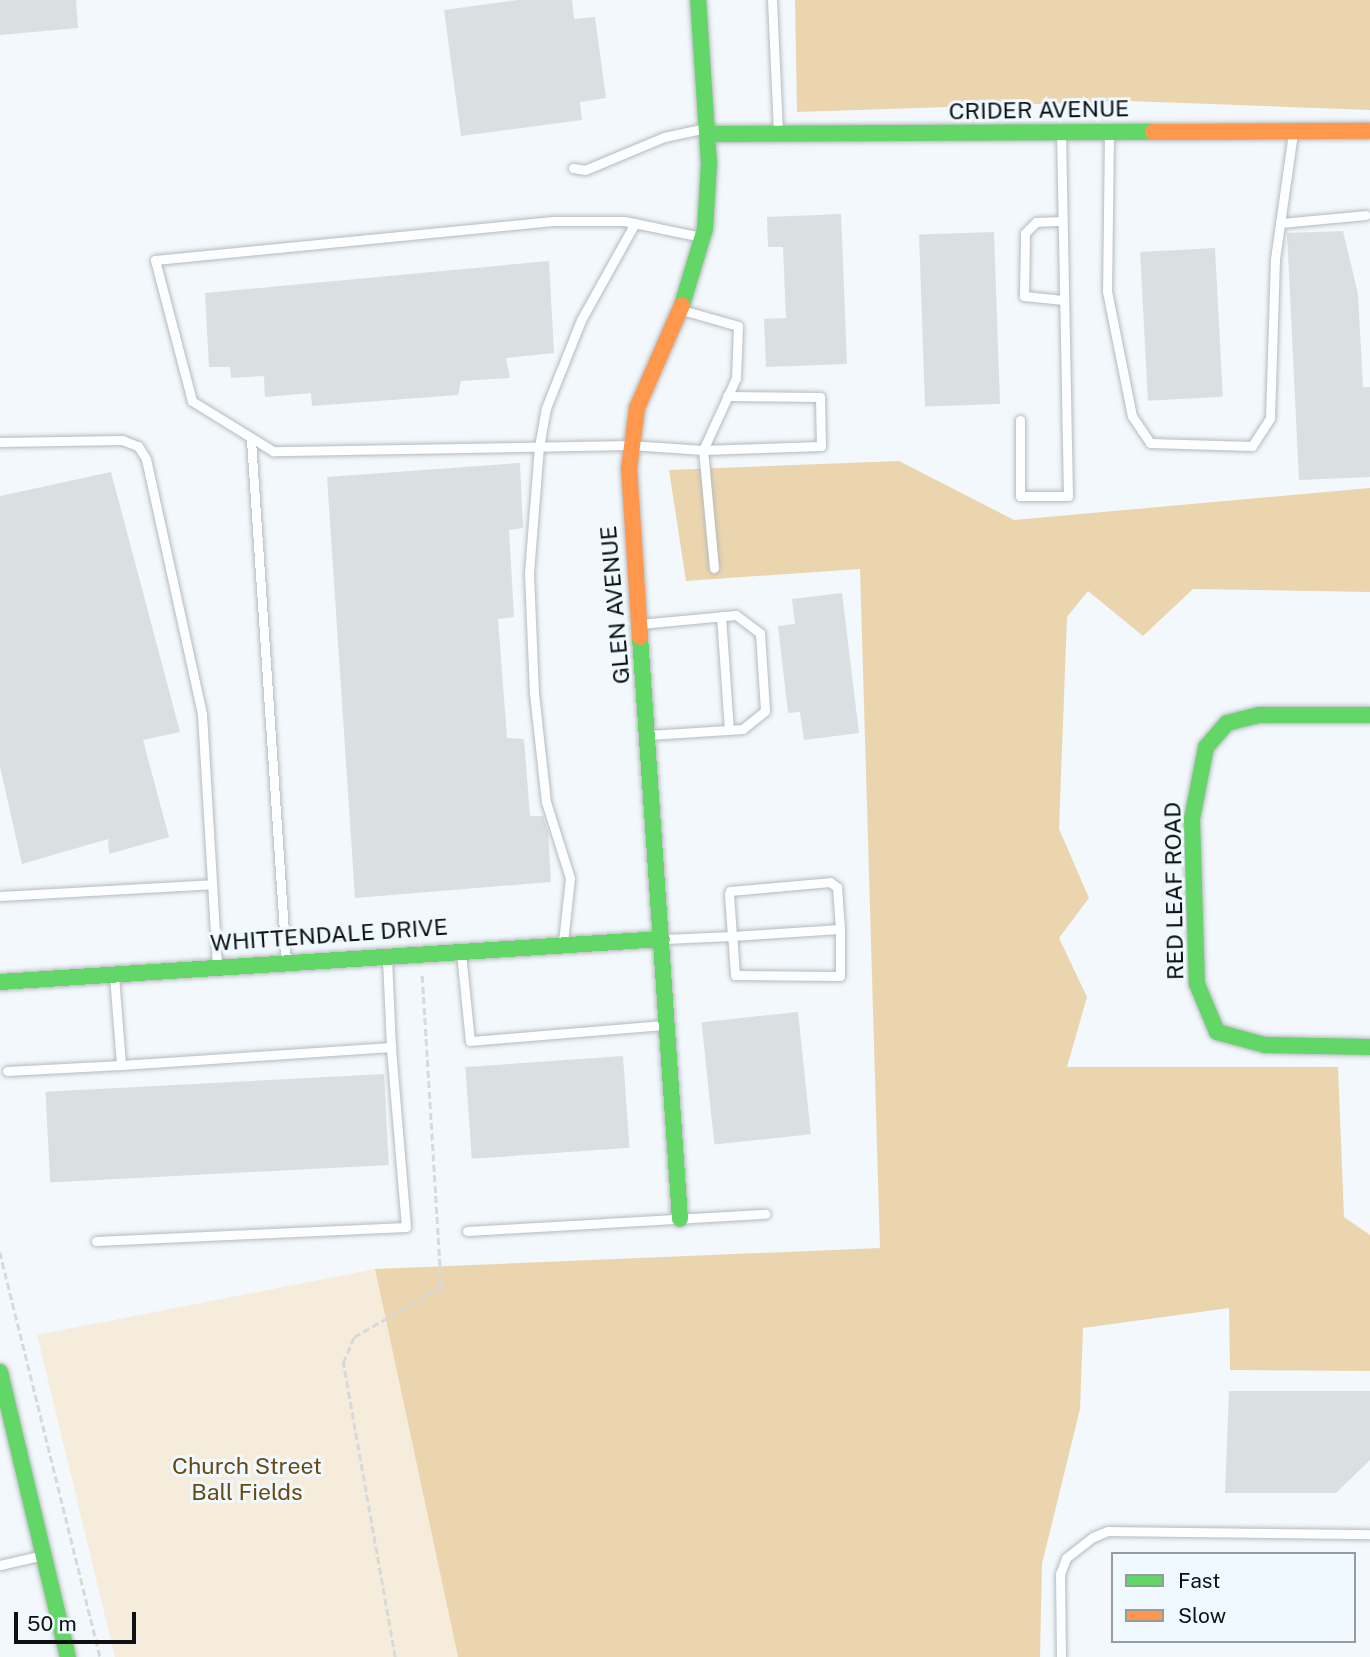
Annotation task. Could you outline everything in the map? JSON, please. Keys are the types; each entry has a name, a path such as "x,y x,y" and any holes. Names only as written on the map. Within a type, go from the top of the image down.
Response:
{"street":[{"name":"GLEN AVENUE","path":"680,1219 630,445 647,378 680,309 704,237 708,131 698,0"},
{"name":"CRIDER AVENUE","path":"708,131 779,134 1370,131"},
{"name":"RED LEAF ROAD","path":"1370,715 1242,717 1216,732 1206,747 1192,819 1201,1003 1217,1032 1233,1039 1370,1047"},
{"name":"WHITTENDALE DRIVE","path":"0,982 460,948 662,939"},
{"path":"0,1372 6,1422 44,1555 68,1657"}],"lane":[{"path":"772,0 779,134"},
{"path":"573,168 585,170 664,137 708,131"},
{"path":"1109,132 1107,291 1132,416 1150,443 1252,446 1270,418 1280,223 1293,131"},
{"path":"1020,420 1020,496 1068,496 1061,132"},
{"path":"1280,223 1366,215"},
{"path":"704,237 635,223 553,221 155,260 192,401 251,440 273,451 630,445 703,450 821,446 820,397 727,396"},
{"path":"1061,221 1037,222 1025,233 1024,296 1063,300"},
{"path":"563,942 570,877 546,803 533,679 529,573 539,447 546,408 581,320 635,223"},
{"path":"680,309 737,326 736,378 703,450 713,568"},
{"path":"0,442 122,440 138,446 146,459 202,714 217,966"},
{"path":"251,440 286,961"},
{"path":"640,624 736,615 760,633 765,711 743,729 649,735"},
{"path":"721,617 729,730"},
{"path":"833,883 840,929 840,976 740,979 732,936 730,891 833,883"},
{"path":"0,895 212,884"},
{"path":"662,939 840,929"},
{"path":"460,948 470,1041 666,1025"},
{"path":"96,1241 406,1227 391,1047 387,953"},
{"path":"113,973 121,1065"},
{"path":"7,1071 391,1047"},
{"path":"467,1231 766,1214"},
{"path":"1061,1657 1063,1566 1077,1545 1101,1534 1370,1534"},
{"path":"0,1564 44,1555"}],"path":[{"path":"395,1657 343,1363 354,1337 441,1287 421,951"},
{"path":"0,1252 100,1657"}],"green space":[{"name":"Church Street Ball Fields","path":"375,1269 458,1657 115,1657 37,1335"}],"shaded area":[{"path":"795,0 1370,0 1370,110 1128,101 797,112"},
{"path":"899,461 1014,520 1370,488 1370,592 1193,589 1143,636 1088,591 1067,617 1059,829 1089,898 1059,938 1087,997 1067,1067 1338,1067 1344,1217 1370,1235 1370,1371 1230,1370 1229,1308 1083,1328 1080,1409 1042,1564 1040,1657 458,1657 375,1269 880,1248 860,569 686,581 669,470"}],"building":[{"path":"0,0 76,0 78,28 0,35"},
{"path":"518,0 572,0 574,19 595,17 606,98 580,102 582,120 461,136 444,10"},
{"path":"841,214 847,364 766,367 764,319 786,318 783,247 768,247 767,217"},
{"path":"1343,231 1358,294 1363,387 1370,387 1370,477 1299,480 1287,233"},
{"path":"994,232 1000,404 925,407 919,235"},
{"path":"1215,248 1223,397 1148,401 1140,252"},
{"path":"549,261 554,353 506,358 510,378 461,381 458,395 312,406 311,393 265,397 264,376 231,378 230,367 209,367 205,293"},
{"path":"520,463 523,528 509,530 514,617 498,619 507,738 524,739 530,816 543,816 548,831 551,882 355,898 327,477"},
{"path":"111,472 180,732 143,740 169,837 109,854 108,839 22,864 0,767 0,496"},
{"path":"842,593 859,733 804,740 800,712 788,713 778,626 795,624 792,599"},
{"path":"798,1012 811,1134 714,1144 702,1022"},
{"path":"623,1056 629,1148 472,1159 465,1067"},
{"path":"384,1074 389,1165 50,1183 45,1092"},
{"path":"1229,1391 1370,1391 1370,1460 1336,1493 1225,1493"}],"traffic: fast":[{"path":"682,305 705,229 709,164 698,0"},
{"path":"708,134 1153,132"},
{"path":"640,637 680,1219"},
{"path":"1370,715 1259,715 1227,723 1206,747 1192,819 1197,984 1217,1032 1265,1045 1370,1047"},
{"path":"0,982 662,939"},
{"path":"0,1372 68,1657"}],"traffic: slow":[{"path":"1153,132 1370,131"},
{"path":"640,637 629,469 637,408 682,305"}]}
